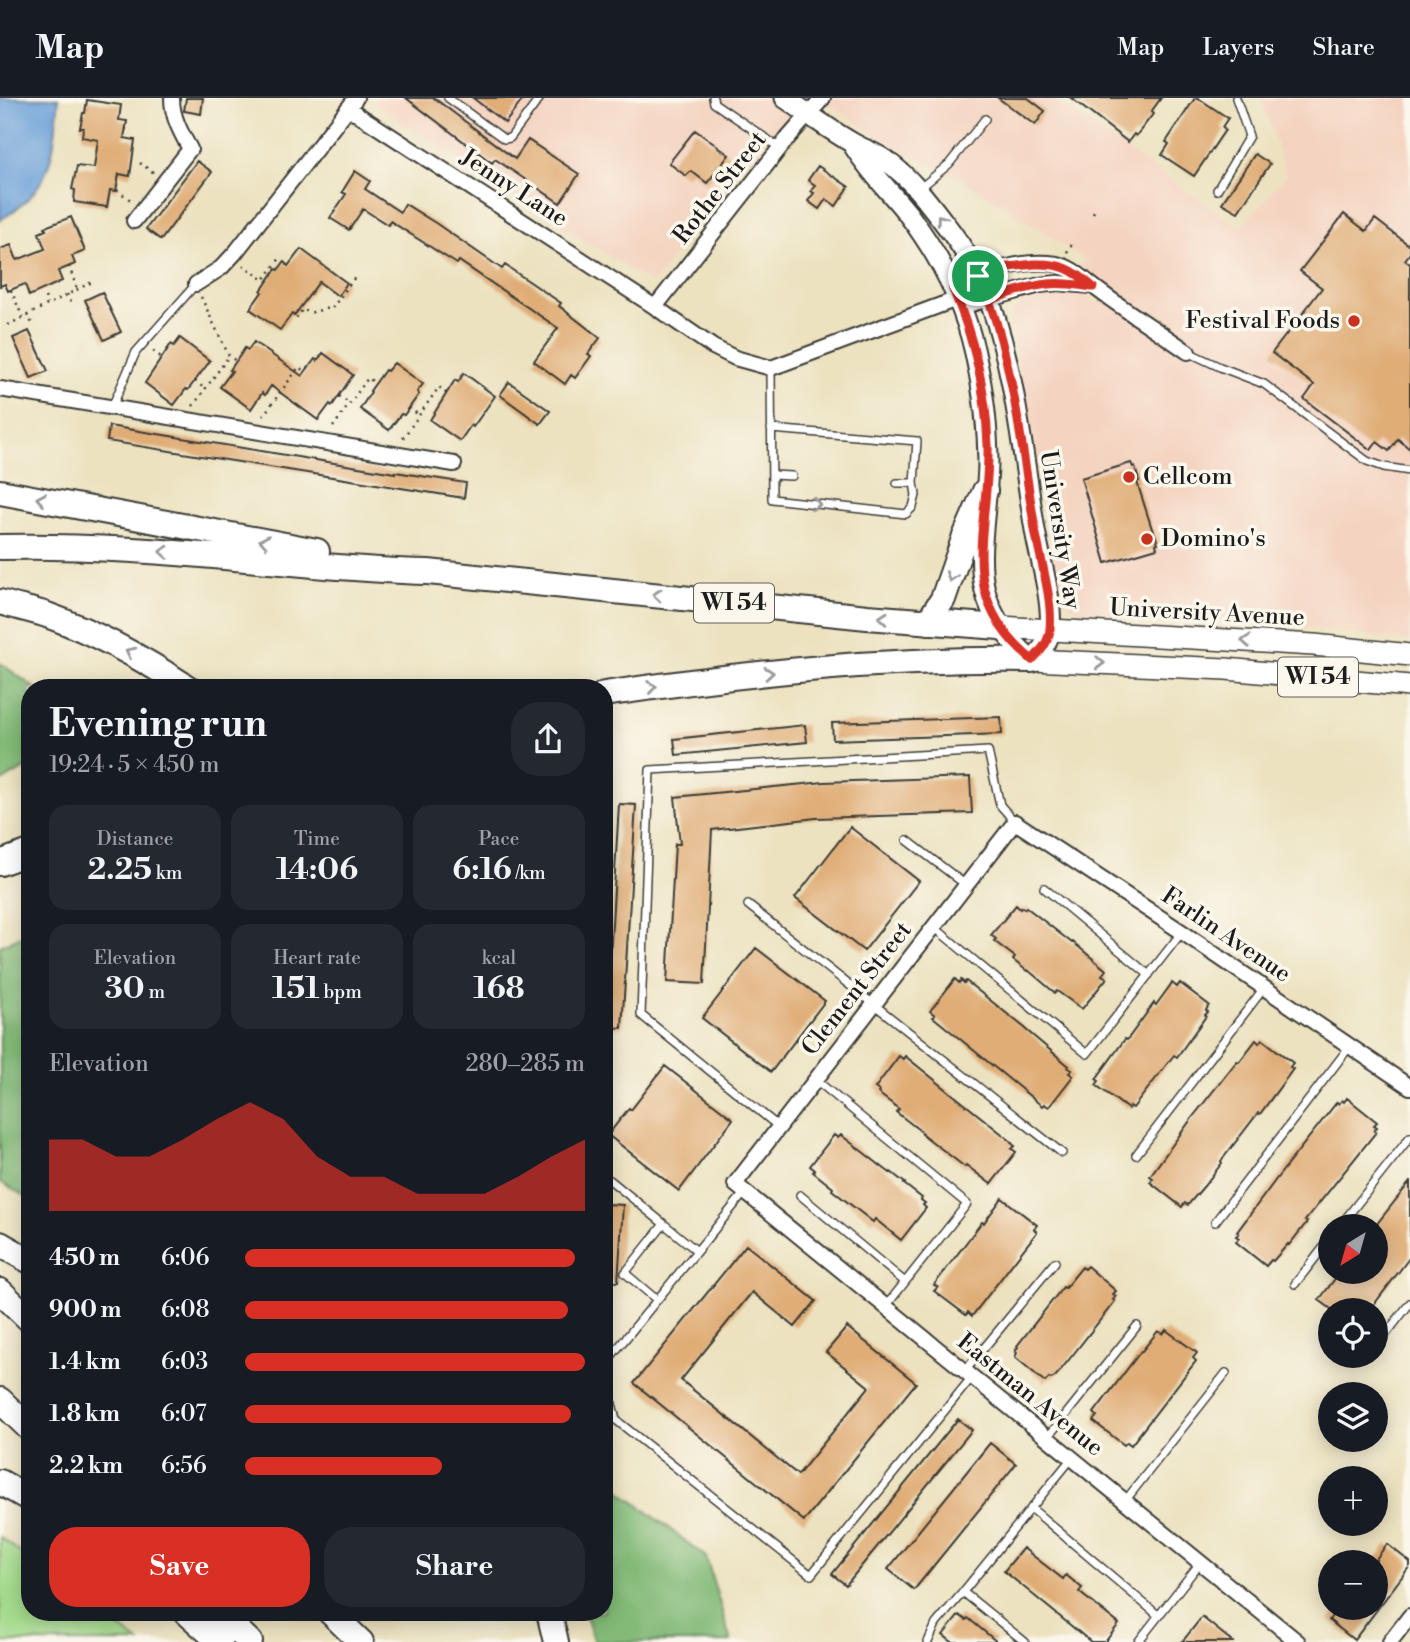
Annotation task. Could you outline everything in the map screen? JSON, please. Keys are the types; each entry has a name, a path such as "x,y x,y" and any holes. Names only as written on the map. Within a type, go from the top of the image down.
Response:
{"highway":[{"path":"928,622 941,604 985,491"},
{"path":"0,492 428,572"},
{"name":"WI 54","path":"0,547 54,546 226,557 370,571 428,572 1000,627"},
{"path":"0,602 48,615 135,654 174,679"},
{"name":"WI 54","path":"613,693 795,670 902,663 1032,660"},
{"path":"0,863 21,855"},
{"path":"0,878 21,872"},
{"path":"0,1244 21,1256"},
{"path":"0,1292 21,1312"},
{"path":"0,1400 21,1420"},
{"path":"0,1482 21,1494"},
{"path":"196,1621 220,1642"},
{"path":"228,1621 250,1642"},
{"path":"339,1621 361,1642"},
{"path":"551,1621 556,1642"}],"main road":[{"path":"785,98 852,143 922,234 957,298 974,349 984,398 988,444 981,568 987,601 1000,627 1032,660"},
{"name":"University Way","path":"852,143 885,159 917,190 950,230 989,300 1001,336 1014,394 1049,603 1050,631 1046,643 1032,660"},
{"name":"University Avenue","path":"1000,627 1291,644 1410,655"},
{"name":"WI 54","path":"1032,660 1226,669 1410,686"}],"street":[{"path":"134,222 190,149 179,129 172,109 172,98"},
{"name":"Rothe Street","path":"655,307 780,148 823,98"},
{"path":"196,284 232,257 352,103"},
{"name":"Jenny Lane","path":"352,103 713,347 734,358 771,368"},
{"path":"957,298 978,276 1013,266 1063,266 1188,352"},
{"path":"771,368 957,298 989,300 1045,284 1093,287"},
{"path":"0,389 454,464"},
{"name":"Clement Street","path":"740,1188 779,1127 1015,822"},
{"name":"Farlin Avenue","path":"1015,822 1410,1087"},
{"name":"Eastman Avenue","path":"740,1188 1298,1642"},
{"path":"1391,1642 1410,1616"}],"lane":[{"path":"448,98 504,139 510,138 540,98"},
{"path":"713,98 714,103 780,148"},
{"path":"1216,190 1249,136 1236,98"},
{"path":"917,190 949,164 985,119"},
{"path":"111,408 136,352 196,284"},
{"path":"1188,352 1264,384 1367,461 1410,471"},
{"path":"771,368 771,429 772,499 906,514 914,507 917,441 771,429"},
{"path":"772,475 792,476"},
{"path":"897,483 914,483"},
{"path":"779,1127 641,1015 650,770 988,751 1000,805 1015,822"},
{"path":"907,840 966,885"},
{"path":"1044,888 1149,975"},
{"path":"748,905 1062,1153"},
{"path":"934,927 1087,1054 1182,932"},
{"path":"1136,1155 1264,988"},
{"path":"1215,1222 1350,1046"},
{"path":"816,1080 967,1204 885,1307"},
{"path":"1349,1214 1410,1137"},
{"path":"613,1182 698,1251"},
{"path":"613,1354 698,1251 740,1188"},
{"path":"800,1195 905,1282"},
{"path":"657,1300 625,1273 664,1224"},
{"path":"1294,1284 1318,1254"},
{"path":"613,1408 616,1420 811,1575 1055,1262"},
{"path":"1388,1332 1410,1303"},
{"path":"1047,1438 1137,1326"},
{"path":"1125,1502 1226,1373"},
{"path":"928,1642 936,1624 1072,1458"},
{"path":"1031,1508 1159,1616"},
{"path":"1138,1642 1200,1563"},
{"path":"963,1592 1025,1642"}],"path":[{"path":"125,129 132,130"},
{"path":"117,190 143,209"},
{"path":"1065,255 1074,241"},
{"path":"232,257 264,281 280,257"},
{"path":"69,266 77,289"},
{"path":"296,318 303,309 309,313 333,307 355,277"},
{"path":"8,325 92,282"},
{"path":"196,284 229,356 236,361"},
{"path":"11,290 23,318"},
{"path":"67,295 71,303"},
{"path":"45,297 48,304"},
{"path":"27,315 32,323"},
{"path":"193,406 229,356"},
{"path":"263,416 299,367 305,372"},
{"path":"333,427 368,378 375,383"},
{"path":"195,381 205,389"},
{"path":"271,386 280,392"},
{"path":"403,438 439,387 446,393"},
{"path":"339,396 349,404"},
{"path":"409,408 419,415"}],"shaded area":[{"path":"377,98 802,98 652,284 373,103"},
{"path":"818,98 1051,98 1241,228 1286,175 1261,98 1410,98 1410,642 1306,627 1081,612 1069,606 1058,589 1010,327 1013,314 1022,300 1055,291 1068,291 1083,295 1099,304 1111,288 1079,268 1084,260 1035,226 956,175 900,150"}],"green space":[{"path":"0,663 22,679 21,770 0,783"},
{"path":"21,936 21,1194 0,1182 0,946"},
{"path":"613,1485 706,1557 731,1642 594,1642 588,1621 613,1621"},
{"path":"0,1537 21,1553 21,1621 111,1621 139,1642 0,1642"}],"water":[{"path":"0,98 59,98 55,137 48,168 31,195 0,220"}],"building":[{"path":"186,98 203,98 201,114 184,111"},
{"path":"406,98 434,98 515,159 528,140 579,174 560,203 495,159 492,163"},
{"path":"473,98 524,98 505,123"},
{"path":"998,98 1028,98 1045,111 1035,125"},
{"path":"1071,98 1161,98 1151,112 1153,114 1128,142"},
{"path":"1195,98 1228,118 1222,127 1225,130 1194,176 1162,155 1169,144 1166,142"},
{"path":"87,100 121,105 119,120 127,121 124,138 135,140 130,176 119,174 116,191 110,190 107,207 74,202 75,190 72,189 77,166 94,168 98,140 82,137 83,128 80,128"},
{"path":"695,130 729,155 707,183 691,171 686,176 669,163"},
{"path":"1255,154 1270,164 1238,212 1222,203"},
{"path":"197,161 212,172 161,240 146,229"},
{"path":"818,166 849,187 836,206 826,199 819,209 808,201 814,193 811,191 815,185 808,180"},
{"path":"355,171 370,181 365,189 400,212 405,204 502,269 505,265 561,303 559,306 600,338 575,378 571,375 565,384 534,361 558,328 459,261 457,264 390,221 388,225 363,209 349,230 330,218 346,194 342,192"},
{"name":"Festival Foods","path":"1344,214 1366,231 1375,219 1410,246 1410,253 1405,260 1410,264 1410,449 1398,439 1389,451 1377,442 1371,450 1304,399 1314,385 1272,353 1322,288 1300,271"},
{"path":"71,217 85,251 72,256 75,264 58,271 62,281 29,296 25,284 8,291 5,284 0,286 0,249 11,245 17,260 45,249 39,233 46,230 45,227"},
{"path":"301,249 347,283 338,296 319,282 280,330 250,309 276,269 284,262 288,266"},
{"path":"102,292 121,332 104,340 85,300"},
{"path":"29,331 48,371 31,378 13,338"},
{"path":"180,338 210,361 174,405 145,383 171,344 174,346"},
{"path":"254,342 302,376 323,353 353,375 332,406 330,404 318,420 271,386 265,395 262,393 251,409 220,387 245,348 248,350"},
{"path":"394,363 423,384 404,415 401,414 389,430 360,409 385,370"},
{"path":"464,373 495,396 460,441 430,420 455,380 458,382"},
{"path":"509,382 550,411 540,424 500,395"},
{"path":"109,426 466,483 464,498 107,441"},
{"path":"1131,463 1135,467 1139,481 1137,482 1158,543 1157,548 1106,563 1081,478"},
{"path":"1001,717 1002,734 833,740 832,723"},
{"path":"805,725 807,742 676,755 674,739"},
{"path":"970,777 972,813 816,818 712,830 704,984 667,982 675,844 680,844 675,797 824,782"},
{"path":"619,804 636,805 622,1028 613,1027 613,907"},
{"path":"850,827 919,881 864,951 795,898"},
{"path":"1016,905 1020,909 1026,907 1106,970 1102,975 1107,978 1082,1009 1057,991 1055,993 1013,960 1015,957 994,941 996,939 991,935"},
{"path":"756,948 825,1001 771,1072 702,1018"},
{"path":"955,979 959,983 961,980 964,983 966,981 1072,1070 1069,1073 1073,1076 1049,1107 1044,1104 1042,1106 933,1017 935,1015 930,1011"},
{"path":"1172,983 1177,987 1180,983 1209,1005 1206,1010 1208,1012 1177,1057 1174,1055 1133,1108 1130,1106 1128,1109 1096,1085 1099,1081 1096,1079"},
{"path":"1262,1039 1293,1063 1290,1067 1293,1069 1204,1186 1188,1205 1185,1203 1182,1207 1150,1182 1153,1178 1150,1176 1237,1061 1239,1062 1256,1040 1259,1043"},
{"path":"899,1056 903,1059 905,1056 1015,1146 1012,1149 1016,1152 991,1184 922,1134 896,1112 899,1109 878,1093 875,1088"},
{"path":"665,1066 733,1119 679,1191 613,1139 613,1129 629,1108 631,1110"},
{"path":"1347,1098 1377,1122 1374,1125 1377,1127 1374,1131 1376,1132 1289,1245 1266,1266 1236,1242 1239,1238 1236,1236 1239,1233 1237,1232 1337,1102 1344,1102"},
{"path":"834,1135 838,1138 841,1135 922,1198 926,1208 901,1240 875,1219 873,1222 813,1172 815,1170 810,1166"},
{"path":"1410,1182 1410,1257 1379,1298 1320,1298 1331,1284 1388,1284 1388,1214 1385,1214"},
{"path":"1002,1198 1037,1225 1034,1229 1037,1232 972,1316 968,1312 966,1315 934,1291 938,1287 934,1285"},
{"path":"613,1204 623,1205 618,1282 613,1282"},
{"path":"746,1245 816,1301 795,1327 752,1292 681,1380 798,1475 869,1387 826,1352 847,1327 916,1383 804,1521 634,1383"},
{"path":"1087,1266 1116,1291 1113,1294 1116,1296 1113,1300 1115,1301 1055,1377 1045,1382 1015,1357 1015,1351 1063,1287 1065,1288 1082,1267 1084,1269"},
{"path":"1166,1330 1197,1353 1193,1358 1196,1361 1131,1445 1127,1442 1124,1445 1093,1421 1097,1416 1094,1413 1158,1331 1163,1334"},
{"path":"958,1419 972,1430 846,1585 832,1574"},
{"path":"990,1443 1016,1464 914,1590 888,1569"},
{"path":"1387,1544 1410,1562 1410,1566 1388,1595 1388,1550 1383,1550"},
{"path":"1023,1548 1063,1579 1066,1575 1082,1588 1079,1592 1119,1624 1105,1642 1091,1642 1004,1571"},
{"path":"959,1615 966,1620 968,1618 997,1642 952,1642 943,1635"},
{"path":"1202,1617 1233,1642 1182,1642"},
{"path":"1329,1620 1369,1620 1354,1640"}],"place":[{"name":"Festival Foods","path":"1354,321"},
{"name":"Cellcom","path":"1129,477"},
{"name":"Domino's","path":"1147,539"}],"route":[{"path":"1047,264 1071,270 1093,287 1045,284 989,300 1001,336 1014,394 1051,621 1049,637 1032,660 1009,638 993,616 985,594 981,568 988,467 984,398 972,340 953,289 978,276 1001,268 1047,264"}]}
